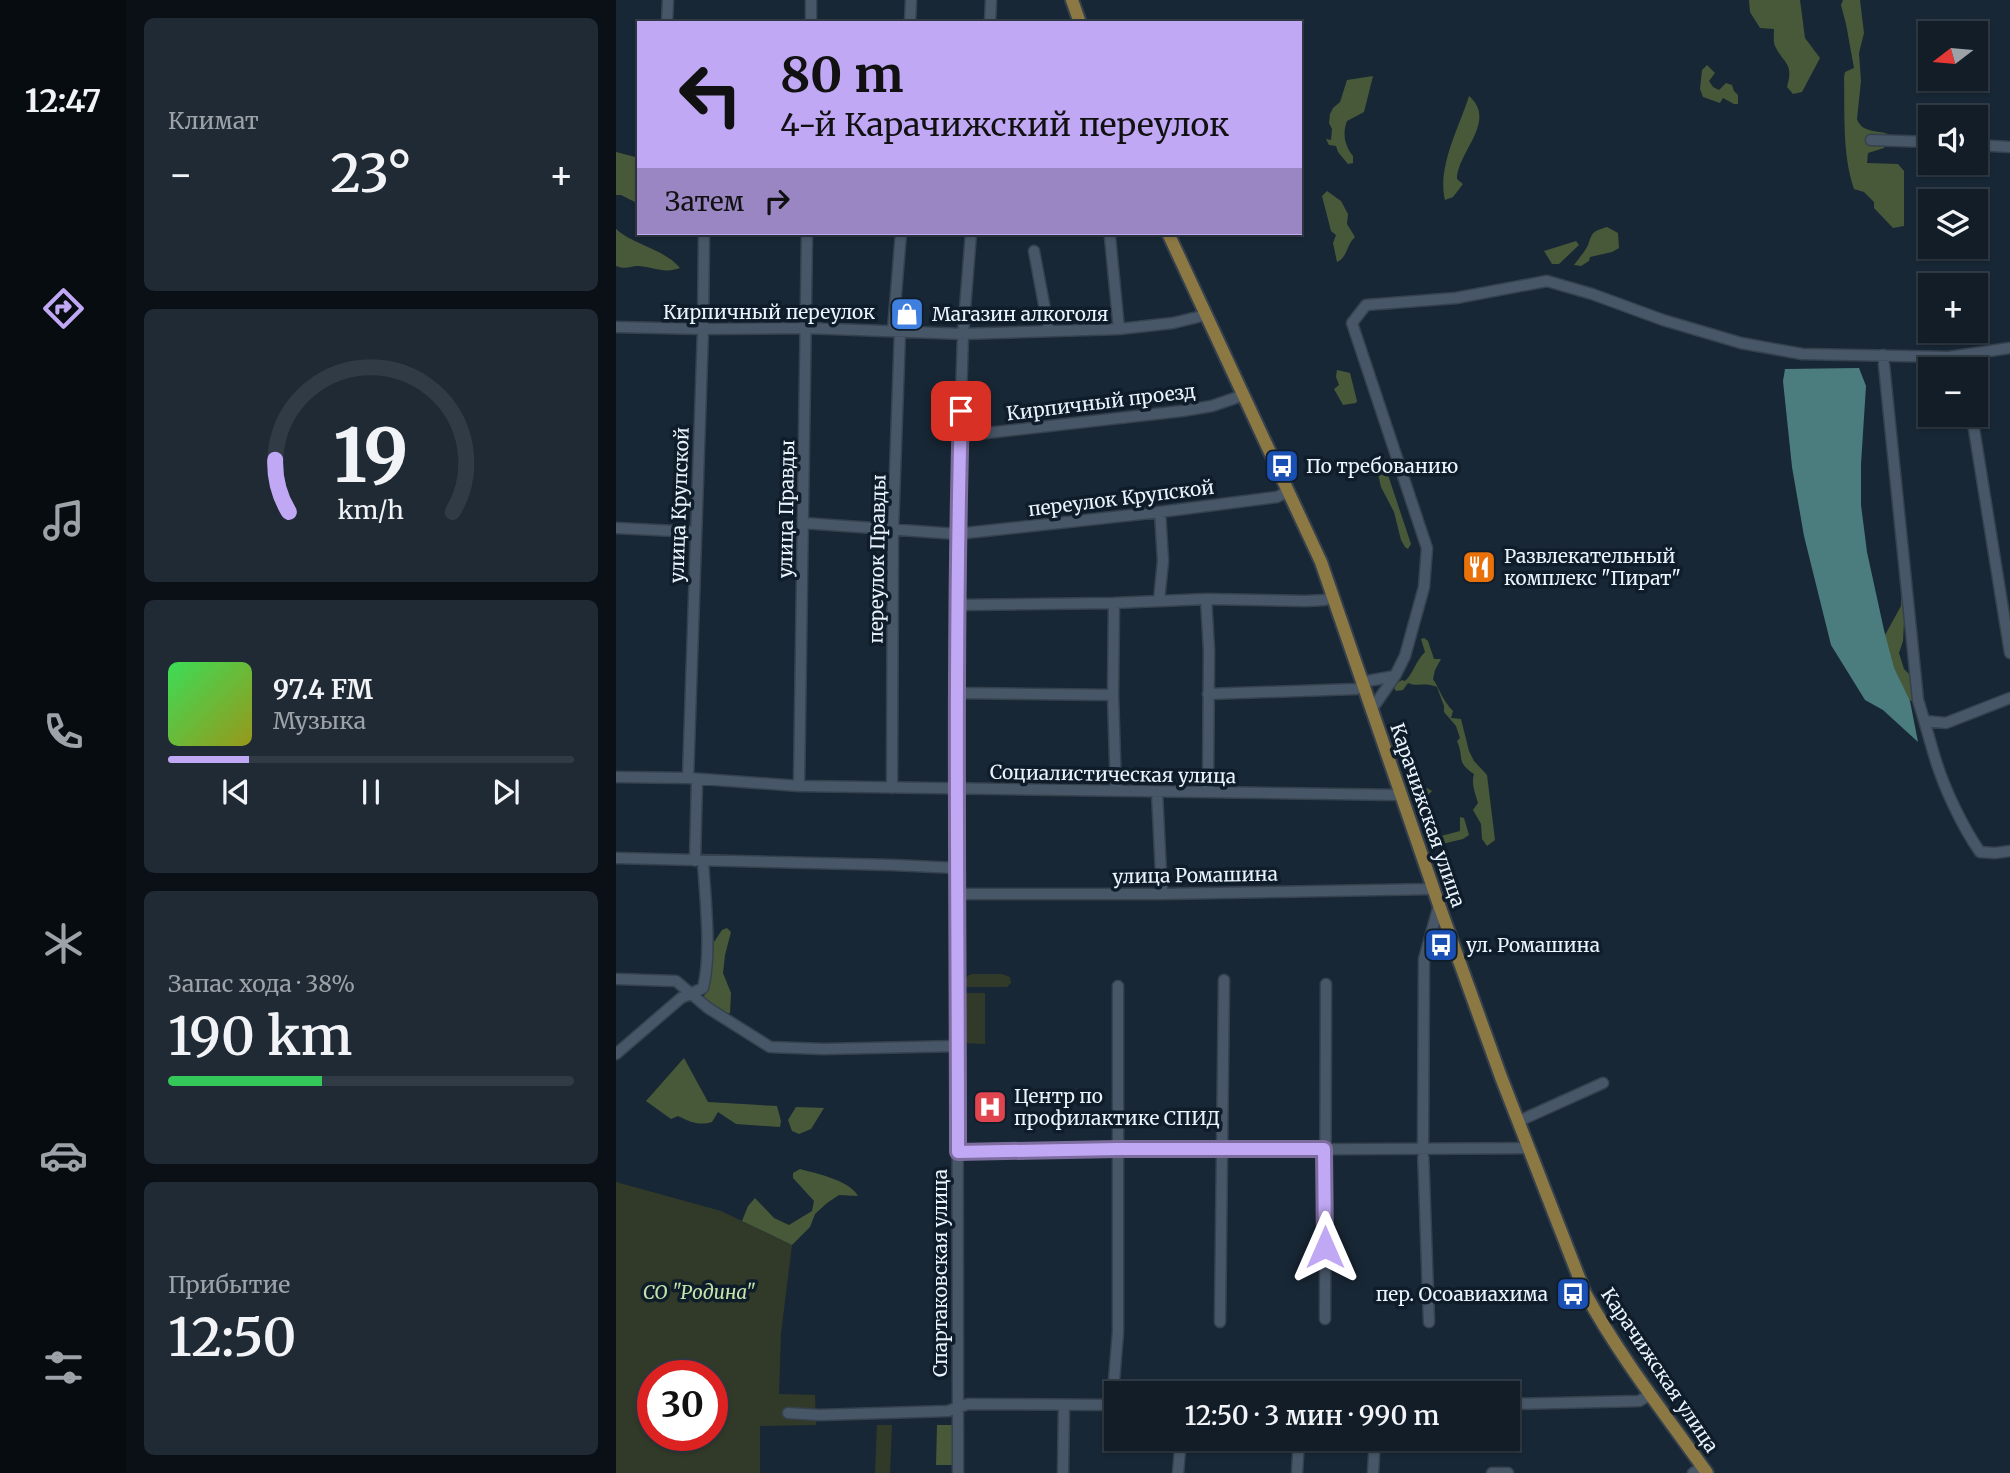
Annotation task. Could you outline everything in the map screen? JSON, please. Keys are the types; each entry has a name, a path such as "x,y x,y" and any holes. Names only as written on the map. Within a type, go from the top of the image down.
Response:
{"main road":[{"path":"1072,0 1079,21"},
{"name":"Карачижская улица","path":"1169,235 1321,562 1439,905 1518,1121 1585,1293 1603,1327 1701,1471"}],"street":[{"path":"667,0 667,21"},
{"path":"811,0 811,21"},
{"path":"910,21 911,0"},
{"path":"989,21 991,0"},
{"path":"1871,141 1918,142"},
{"path":"1988,146 2010,147"},
{"name":"улица Крупской","path":"693,994 704,988 707,921 692,779 695,532 704,235"},
{"name":"улица Правды","path":"799,786 807,235"},
{"name":"переулок Правды","path":"892,788 893,529 901,235"},
{"name":"Спартаковская улица","path":"958,1473 957,534 963,334 971,235"},
{"path":"1111,236 1119,330"},
{"path":"1034,251 1049,331"},
{"path":"1372,709 1405,656 1424,587 1427,548 1352,324 1366,306 1456,298 1547,281 1741,343 1802,354 1927,357"},
{"name":"Кирпичный переулок","path":"616,327 805,328 963,334 1119,330 1173,323 1206,315"},
{"path":"1955,357 2010,348"},
{"path":"1883,355 1918,700 1935,759 1967,833 1980,852 2010,851"},
{"name":"Кирпичный проезд","path":"960,436 1182,411 1212,406 1244,395"},
{"path":"1973,427 2010,653"},
{"name":"переулок Крупской","path":"803,523 957,534 1160,512 1277,496 1289,491"},
{"path":"1159,600 1163,561 1160,512"},
{"path":"616,528 695,532"},
{"path":"957,605 1206,599 1306,601 1333,597"},
{"path":"1206,599 1209,650 1208,792"},
{"path":"1114,603 1116,791"},
{"path":"1208,694 1356,689 1364,684 1395,676"},
{"path":"957,693 1113,695"},
{"path":"1925,722 1946,723 2010,698"},
{"name":"Социалистическая улица","path":"616,777 799,786 1400,795"},
{"path":"1157,792 1162,894"},
{"path":"616,858 956,868"},
{"name":"улица Ромашина","path":"956,894 1162,894 1434,889"},
{"path":"1429,1322 1423,1149 1424,959 1439,905"},
{"path":"616,979 676,981 708,1008 770,1047 824,1049 958,1046"},
{"path":"1220,1322 1224,980"},
{"path":"1325,1319 1326,984"},
{"path":"1115,1381 1118,1332 1118,986"},
{"path":"616,1054 681,999 693,994"},
{"path":"1518,1121 1603,1083"},
{"path":"958,1152 1117,1149 1529,1149"},
{"path":"1520,1404 1639,1401 1650,1395"},
{"path":"788,1413 819,1415 936,1412 968,1404 1104,1405"},
{"path":"1063,1473 1065,1405"},
{"path":"1178,1473 1180,1451"},
{"path":"1297,1473 1298,1451"},
{"path":"1373,1473 1374,1451"},
{"path":"1492,1473 1508,1473"}],"green space":[{"path":"972,974 1002,974 1010,977 1011,983 1007,987 967,987 964,985 965,980"},
{"path":"985,993 985,1044 964,1043 964,994"},
{"name":"СО \"Родина\"","path":"616,1182 721,1211 792,1245 781,1333 779,1394 815,1395 816,1425 760,1426 760,1473 616,1473"},
{"path":"877,1425 892,1425 890,1473 875,1473"}],"shaded area":[{"path":"1749,0 1800,0 1805,38 1820,58 1802,92 1793,94 1787,87 1789,68 1775,46 1774,29 1760,28 1750,12"},
{"path":"1843,0 1860,0 1864,33 1859,53 1861,81 1857,119 1866,129 1888,134 1884,148 1868,153 1867,163 1898,164 1904,171 1904,226 1893,228 1874,208 1874,202 1864,192 1854,189 1850,176 1845,133 1844,77 1845,72 1854,68 1841,5"},
{"path":"1707,65 1715,73 1709,81 1713,87 1719,90 1726,83 1732,85 1738,95 1738,104 1723,98 1720,103 1703,97 1700,89 1702,70"},
{"path":"1373,76 1364,112 1347,121 1345,126 1345,140 1353,156 1353,163 1348,164 1336,146 1329,145 1326,139 1331,140 1330,114 1340,102 1347,80"},
{"path":"1469,96 1477,106 1478,126 1459,169 1457,179 1463,184 1453,197 1445,200 1443,187 1446,161"},
{"path":"616,152 637,157 637,203 616,195"},
{"path":"1327,191 1341,201 1348,214 1347,224 1355,237 1337,262 1333,243 1336,235 1331,231 1322,196"},
{"path":"1607,227 1618,233 1619,248 1590,257 1589,261 1581,266 1574,265 1594,233"},
{"path":"616,229 666,256 680,268 664,270 616,266"},
{"path":"1576,241 1579,245 1559,264 1552,264 1544,251"},
{"path":"1859,368 1866,386 1861,505 1867,552 1894,668 1910,701 1918,742 1883,710 1865,700 1831,645 1804,536 1792,467 1783,381 1785,369"},
{"path":"1337,370 1350,373 1356,403 1343,405 1334,389 1339,385"},
{"path":"1386,469 1411,544 1408,549 1401,540 1394,512 1381,487 1377,470"},
{"path":"1901,593 1904,601 1904,622 1899,653 1904,669 1911,676 1914,702 1905,698 1890,662 1885,635 1901,606"},
{"path":"1421,639 1428,641 1434,659 1441,659 1433,679 1453,711 1451,718 1461,719 1469,751 1487,775 1495,840 1487,846 1482,839 1481,824 1473,810 1478,803 1473,785 1474,774 1462,763 1457,741 1460,738 1456,726 1444,712 1437,687 1408,683 1403,690 1396,691 1393,686 1408,678 1425,652"},
{"path":"1427,788 1432,791 1428,795 1441,836 1460,831 1460,817 1464,818 1469,835 1434,846 1426,841 1415,801 1416,792"},
{"path":"727,928 731,932 723,973 731,993 730,1013 725,1014 709,1004 704,997 714,942 722,930"},
{"path":"684,1058 708,1102 777,1106 780,1127 736,1124 718,1112 712,1122 703,1124 678,1116 671,1119 646,1101"},
{"path":"796,1107 824,1108 811,1129 799,1134 792,1131 788,1120"},
{"path":"800,1169 840,1182 854,1190 858,1196 839,1195 827,1203 815,1214 810,1227 792,1245 742,1221 748,1206 755,1198 774,1218 789,1225 812,1211 814,1201 793,1178 793,1173"},
{"path":"937,1425 952,1425 952,1465 936,1465"}],"place":[{"name":"Магазин алкоголя","path":"907,314"},
{"name":"По требованию","path":"1282,466"},
{"name":"Развлекательный комплекс \"Пират\"","path":"1479,567"},
{"name":"ул. Ромашина","path":"1441,945"},
{"name":"Центр по профилактике СПИД","path":"990,1107"},
{"name":"пер. Осоавиахима","path":"1573,1294"}],"route":[{"path":"961,411 957,534 958,1152 1324,1149 1325,1247"}]}
